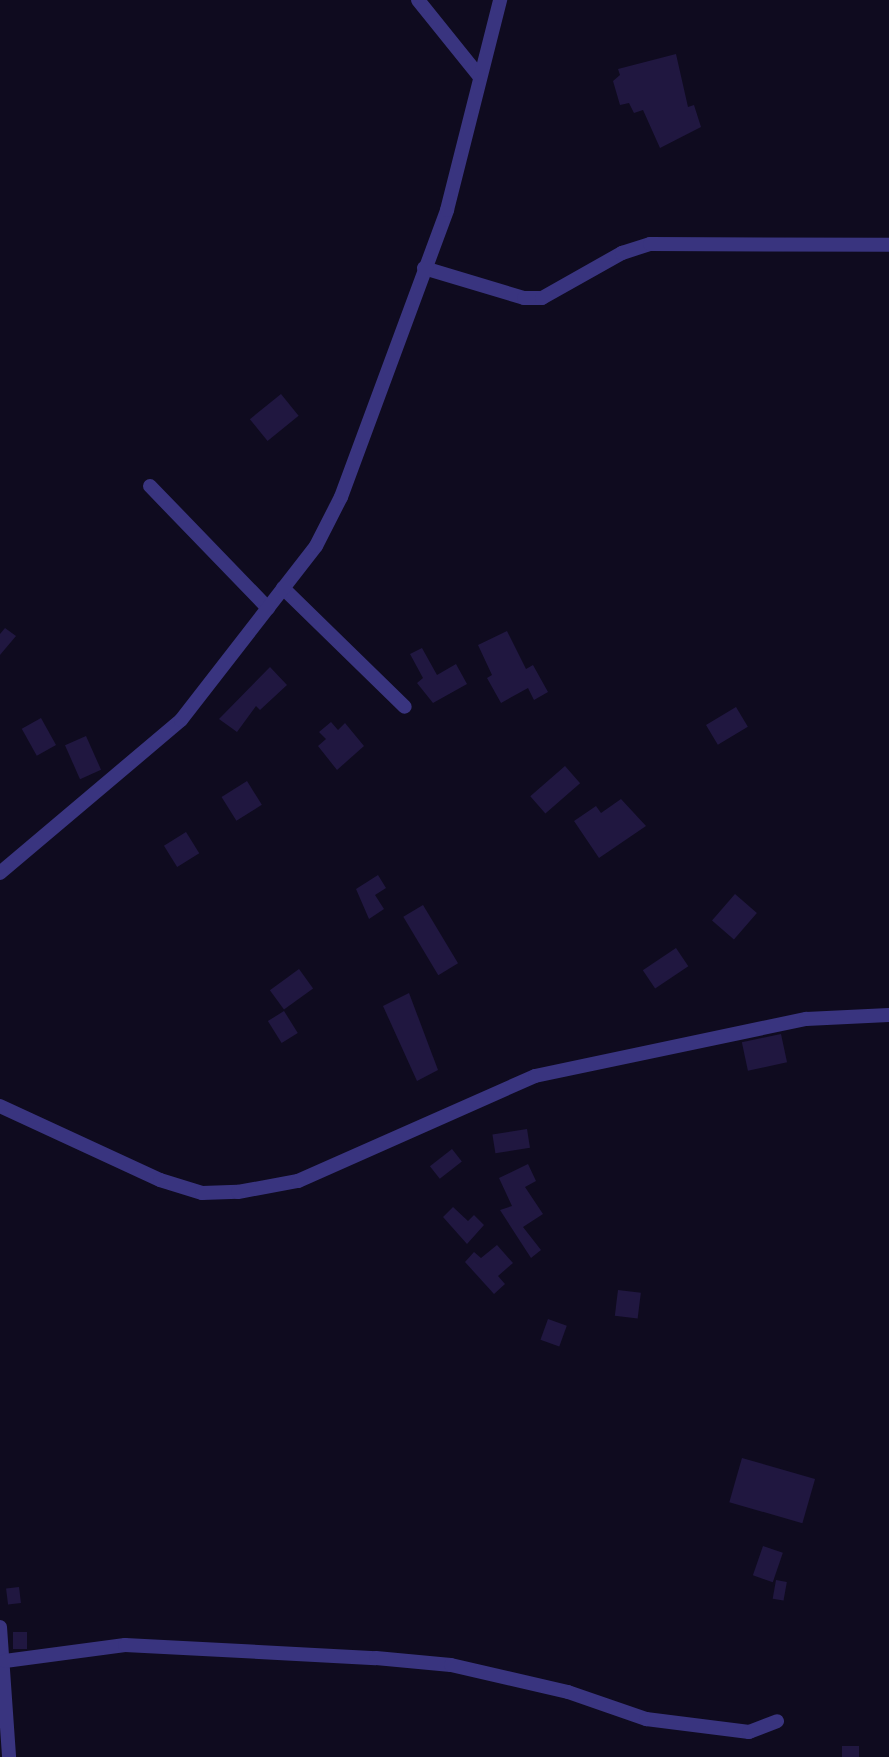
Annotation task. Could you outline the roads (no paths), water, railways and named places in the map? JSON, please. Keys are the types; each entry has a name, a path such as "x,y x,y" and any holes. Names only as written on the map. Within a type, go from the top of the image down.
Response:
{"street":[{"path":"418,0 480,77"},
{"path":"0,873 181,720 316,546 341,497 447,210 500,0"},
{"path":"424,268 524,298 542,298 622,253 650,244 889,245"},
{"path":"150,486 268,608"},
{"path":"283,588 405,707"},
{"path":"0,1106 160,1180 202,1193 238,1192 298,1181 535,1076 806,1019 889,1015"},
{"path":"0,1627 5,1661 9,1757"},
{"path":"5,1661 125,1644 376,1658 451,1665 568,1692 646,1719 749,1732 777,1721"}]}
